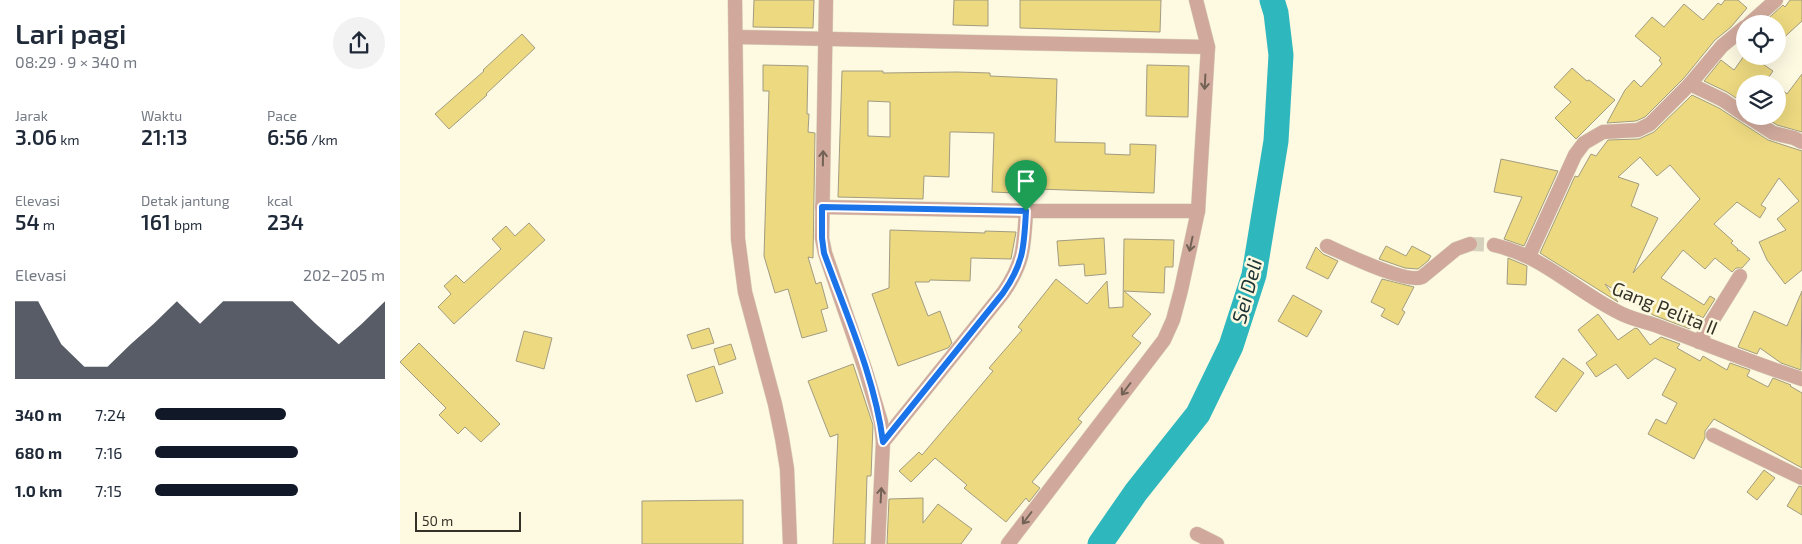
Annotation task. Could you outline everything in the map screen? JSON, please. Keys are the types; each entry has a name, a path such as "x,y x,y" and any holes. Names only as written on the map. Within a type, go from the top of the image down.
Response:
{"street":[{"path":"735,0 738,239 745,292 775,404 782,438 787,469 790,544"},
{"path":"826,0 822,238 824,253 865,368 880,422 883,442 878,544"},
{"path":"1008,544 1164,340 1172,320 1181,290 1198,211 1208,47 1196,0"},
{"path":"1759,15 1772,4"},
{"path":"1529,256 1575,156 1584,143 1603,132 1638,130 1650,124 1690,84 1722,46 1736,34"},
{"path":"736,37 1208,47"},
{"path":"1690,84 1736,108"},
{"path":"1761,125 1773,133 1802,142"},
{"path":"822,207 1026,211 1198,211"},
{"path":"883,442 1003,293 1014,276 1020,262 1024,244 1026,211"},
{"path":"1327,246 1388,272 1411,279 1420,278 1456,249 1470,244"},
{"name":"Gang Pelita II","path":"1494,245 1529,256 1622,314 1802,379"},
{"path":"1699,342 1740,276"},
{"path":"1713,435 1802,478"},
{"path":"1197,534 1217,544"}],"building":[{"path":"754,0 814,0 813,28 753,27"},
{"path":"954,0 988,0 988,26 953,25"},
{"path":"1020,0 1161,0 1160,32 1020,28"},
{"path":"1725,0 1738,0 1747,8 1741,15 1736,15 1736,21 1731,27 1715,40 1684,78 1645,117 1636,121 1607,123 1625,90 1634,80 1641,87 1662,64 1659,60 1661,58 1635,36 1652,17 1664,27 1684,4 1703,20 1718,3 1721,5"},
{"path":"1790,0 1802,0 1802,21 1786,36 1786,15 1772,15 1783,5 1785,7"},
{"path":"522,34 535,48 449,129 435,114 484,71"},
{"path":"1721,60 1734,70 1738,65 1764,65 1773,71 1770,75 1736,75 1736,98 1704,81"},
{"path":"763,65 808,66 808,132 815,133 813,258 808,257 816,284 821,282 828,308 821,310 827,331 802,338 788,289 775,293 764,256 769,91 763,91"},
{"path":"1147,65 1189,66 1188,117 1146,116"},
{"path":"1572,68 1615,100 1576,139 1555,118 1571,102 1554,87"},
{"path":"842,71 990,73 990,76 1057,79 1055,142 1105,143 1105,154 1130,155 1130,144 1156,145 1154,193 1037,189 1037,194 992,192 994,133 950,132 949,177 924,176 923,199 838,197","holes":["868,101 890,102 890,137 868,136"]},
{"path":"1802,74 1802,132 1777,125 1786,125 1787,94"},
{"path":"1692,95 1719,108 1736,119 1736,125 1745,125 1768,140 1802,151 1802,270 1785,284 1767,260 1759,242 1786,230 1777,219 1799,201 1779,178 1761,205 1766,208 1760,218 1737,202 1714,224 1733,241 1731,243 1738,249 1737,251 1739,250 1750,259 1742,268 1736,268 1732,272 1715,258 1705,269 1683,250 1661,278 1704,305 1710,296 1715,299 1703,318 1698,315 1690,329 1653,315 1605,284 1618,302 1540,253 1575,176 1578,177 1591,154 1596,156 1608,140 1639,139 1654,132","holes":["1640,157 1657,176 1670,165 1700,199 1633,273 1658,218 1631,206 1639,184 1618,177"]},
{"path":"1501,159 1558,171 1524,246 1504,239 1522,197 1494,192"},
{"path":"529,223 545,240 454,324 438,307 451,294 444,286 456,275 464,283 501,249 492,239 506,226 515,236"},
{"path":"890,230 1016,232 1011,259 971,258 970,281 930,280 929,282 915,282 928,316 940,311 952,343 948,348 898,366 872,294 889,288"},
{"path":"1104,238 1106,274 1085,276 1084,264 1059,266 1057,241"},
{"path":"1124,239 1174,240 1173,267 1165,267 1164,293 1124,291 1151,314 1132,336 1141,343 1078,419 1082,422 1032,482 1040,488 1029,502 1026,498 1006,522 964,488 967,485 935,458 911,482 899,471 919,452 922,455 993,371 989,368 1022,330 1018,327 1056,279 1087,304 1107,281 1109,308 1123,307"},
{"path":"1386,246 1406,256 1412,246 1431,256 1418,269 1405,268 1379,259"},
{"path":"1316,247 1323,254 1338,261 1328,279 1306,268"},
{"path":"1508,258 1527,266 1526,285 1507,284"},
{"path":"1382,279 1414,287 1402,310 1405,312 1398,325 1381,316 1385,309 1371,302"},
{"path":"1802,291 1801,370 1781,363 1760,348 1757,354 1738,347 1754,311 1787,326"},
{"path":"1293,295 1322,311 1307,337 1278,321"},
{"path":"1598,314 1618,340 1635,328 1638,329 1650,345 1661,337 1680,344 1677,348 1700,361 1703,356 1727,370 1730,363 1750,370 1747,376 1768,387 1773,378 1791,385 1802,393 1802,468 1714,419 1705,431 1705,438 1694,459 1648,434 1656,419 1666,424 1677,403 1662,395 1676,369 1655,358 1628,379 1616,364 1596,377 1586,363 1597,355 1578,330"},
{"path":"709,328 714,343 692,349 687,335"},
{"path":"524,331 552,338 544,369 516,361"},
{"path":"419,343 500,424 481,442 465,427 458,434 439,415 446,408 400,362"},
{"path":"731,344 736,359 719,365 714,349"},
{"path":"1563,358 1584,373 1556,412 1535,397"},
{"path":"853,364 873,425 871,476 867,476 865,544 833,544 838,434 830,437 808,381"},
{"path":"714,366 723,393 696,402 687,375"},
{"path":"1764,470 1775,478 1757,500 1747,492"},
{"path":"1799,486 1802,487 1802,515 1787,506"},
{"path":"923,498 923,523 938,504 972,529 961,544 887,544 889,499"},
{"path":"743,500 743,544 642,544 642,501"}],"waterway":[{"name":"Sei Deli","path":"1100,544 1136,492 1198,414 1231,346 1254,275 1276,141 1281,55 1276,13 1272,0"}],"tunnel":[{"path":"1470,244 1494,245"}],"route":[{"path":"822,207 1026,211 1024,244 1020,262 1014,276 1003,293 883,442 880,422 865,368 824,253 822,207"}]}
